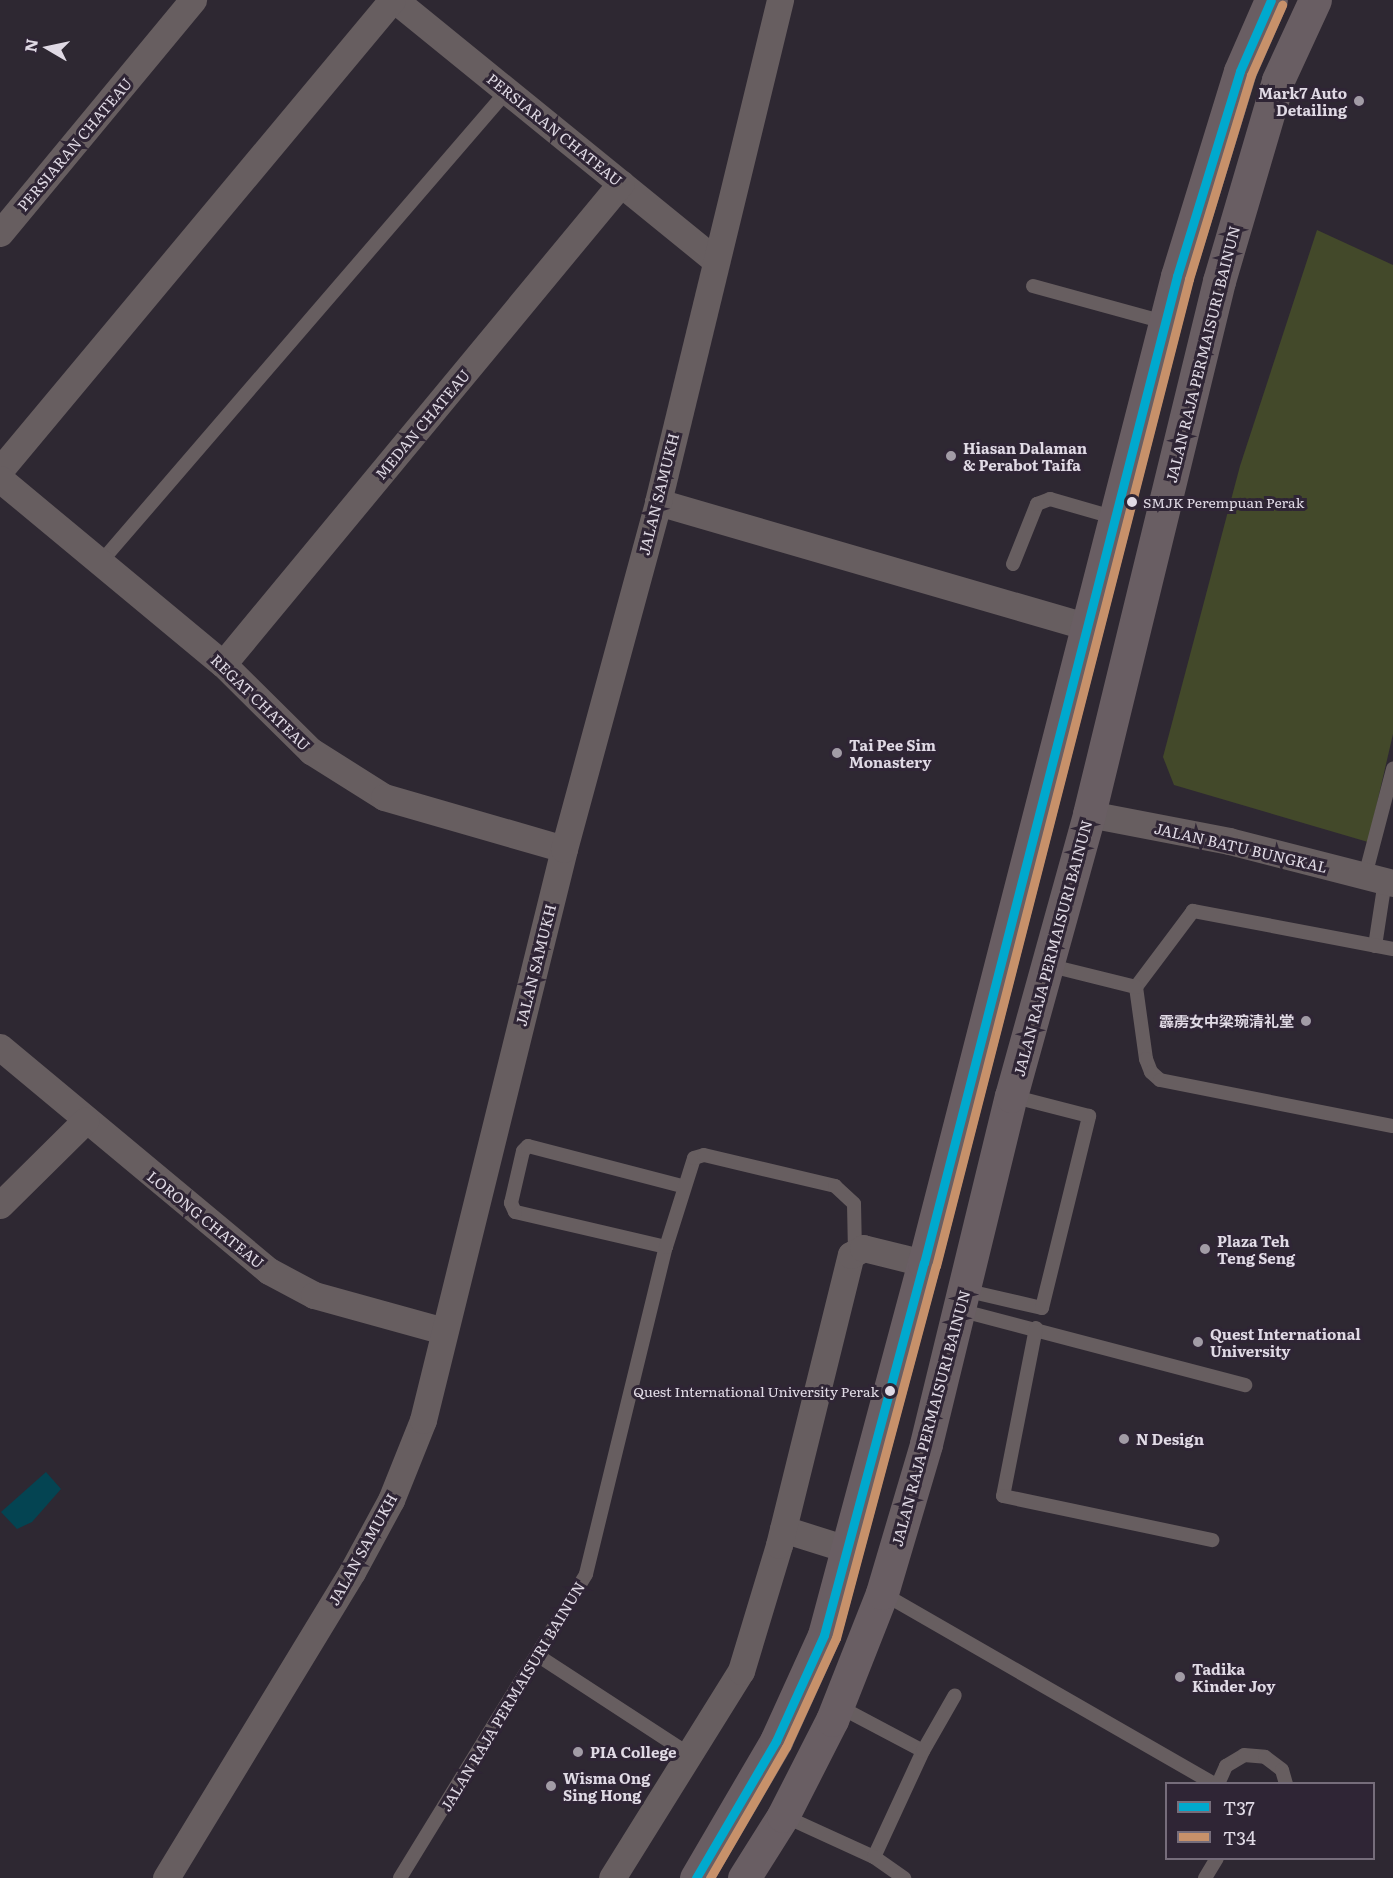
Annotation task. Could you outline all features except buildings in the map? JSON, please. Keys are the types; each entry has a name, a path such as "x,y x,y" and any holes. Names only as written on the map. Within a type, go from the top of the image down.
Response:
{"main road":[{"path":"696,1878 744,1799 801,1689 824,1635 924,1263 1003,946 1089,627 1165,322 1240,71 1271,0"},
{"name":"JALAN RAJA PERMAISURI BAINUN","path":"744,1878 783,1816 838,1706 882,1593 962,1300 1011,1096 1089,814 1219,281 1278,80 1315,0"},
{"path":"1003,946 1019,928 1041,849 1050,833 1067,821 1089,814"}],"street":[{"name":"PERSIARAN CHATEAU","path":"0,233 193,0"},
{"name":"PERSIARAN CHATEAU","path":"393,0 714,259"},
{"path":"0,470 393,0"},
{"name":"JALAN SAMUKH","path":"166,1878 391,1500 423,1420 564,849 658,502 714,259 780,0"},
{"name":"MEDAN CHATEAU","path":"223,664 621,183"},
{"name":"REGAT CHATEAU","path":"0,479 223,664 311,751 384,797 564,849"},
{"path":"658,502 1089,627"},
{"name":"JALAN BATU BUNGKAL","path":"1089,814 1229,841 1381,880"},
{"name":"LORONG CHATEAU","path":"0,1047 85,1121 269,1271 314,1295 444,1331"},
{"path":"0,1205 85,1121"},
{"path":"855,1250 863,1248 924,1263"},
{"name":"JALAN RAJA PERMAISURI BAINUN","path":"612,1878 741,1671 783,1529 855,1250"},
{"path":"783,1529 847,1549"}],"lane":[{"path":"100,563 507,91"},
{"path":"1033,286 1165,322"},
{"path":"1013,564 1037,504 1050,499 1116,519"},
{"path":"1375,946 1393,769"},
{"path":"1393,949 1193,911 1136,987 1146,1059 1151,1072 1160,1080 1393,1126"},
{"path":"1047,965 1136,987"},
{"path":"962,1300 1042,1308 1089,1116 1011,1096"},
{"path":"666,1246 514,1212 511,1203 523,1151 528,1146 682,1186"},
{"name":"JALAN RAJA PERMAISURI BAINUN","path":"400,1878 586,1574 666,1246 682,1186 694,1158 704,1155 836,1186 854,1204 855,1250"},
{"path":"962,1300 1036,1328 1245,1385"},
{"path":"1036,1328 1003,1496 1212,1540"},
{"path":"882,1593 1213,1782"},
{"path":"537,1655 689,1754"},
{"path":"874,1857 923,1751 955,1695"},
{"path":"838,1706 923,1751"},
{"path":"1217,1782 1226,1766 1244,1755 1265,1756 1282,1770 1285,1782"},
{"path":"783,1816 874,1857 904,1878"},
{"path":"1205,1878 1216,1860"}],"green space":[{"name":"SMJK Perempuan Perak","path":"1317,230 1393,265 1393,734 1368,842 1174,785 1163,757 1240,466"}],"water":[{"path":"46,1472 61,1489 32,1522 17,1529 1,1512"}],"transit line":[{"name":"T37","path":"696,1878 776,1741 824,1635 924,1263 1177,276 1240,71 1271,0"},
{"name":"T34","path":"710,1878 786,1747 836,1638 936,1266 1189,279 1251,75 1282,5"}],"place":[{"name":"Mark7 Auto Detailing","path":"1359,101"},
{"name":"Hiasan Dalaman & Perabot Taifa","path":"951,456"},
{"name":"SMJK Perempuan Perak","path":"1132,502"},
{"name":"Tai Pee Sim Monastery","path":"837,753"},
{"name":"霹雳女中梁琬清礼堂","path":"1306,1021"},
{"name":"Plaza Teh Teng Seng","path":"1205,1249"},
{"name":"Quest International University","path":"1198,1342"},
{"name":"Quest International University Perak","path":"890,1391"},
{"name":"N Design","path":"1124,1439"},
{"name":"Tadika Kinder Joy","path":"1180,1677"},
{"name":"PIA College","path":"578,1752"},
{"name":"Wisma Ong Sing Hong","path":"551,1786"}]}
